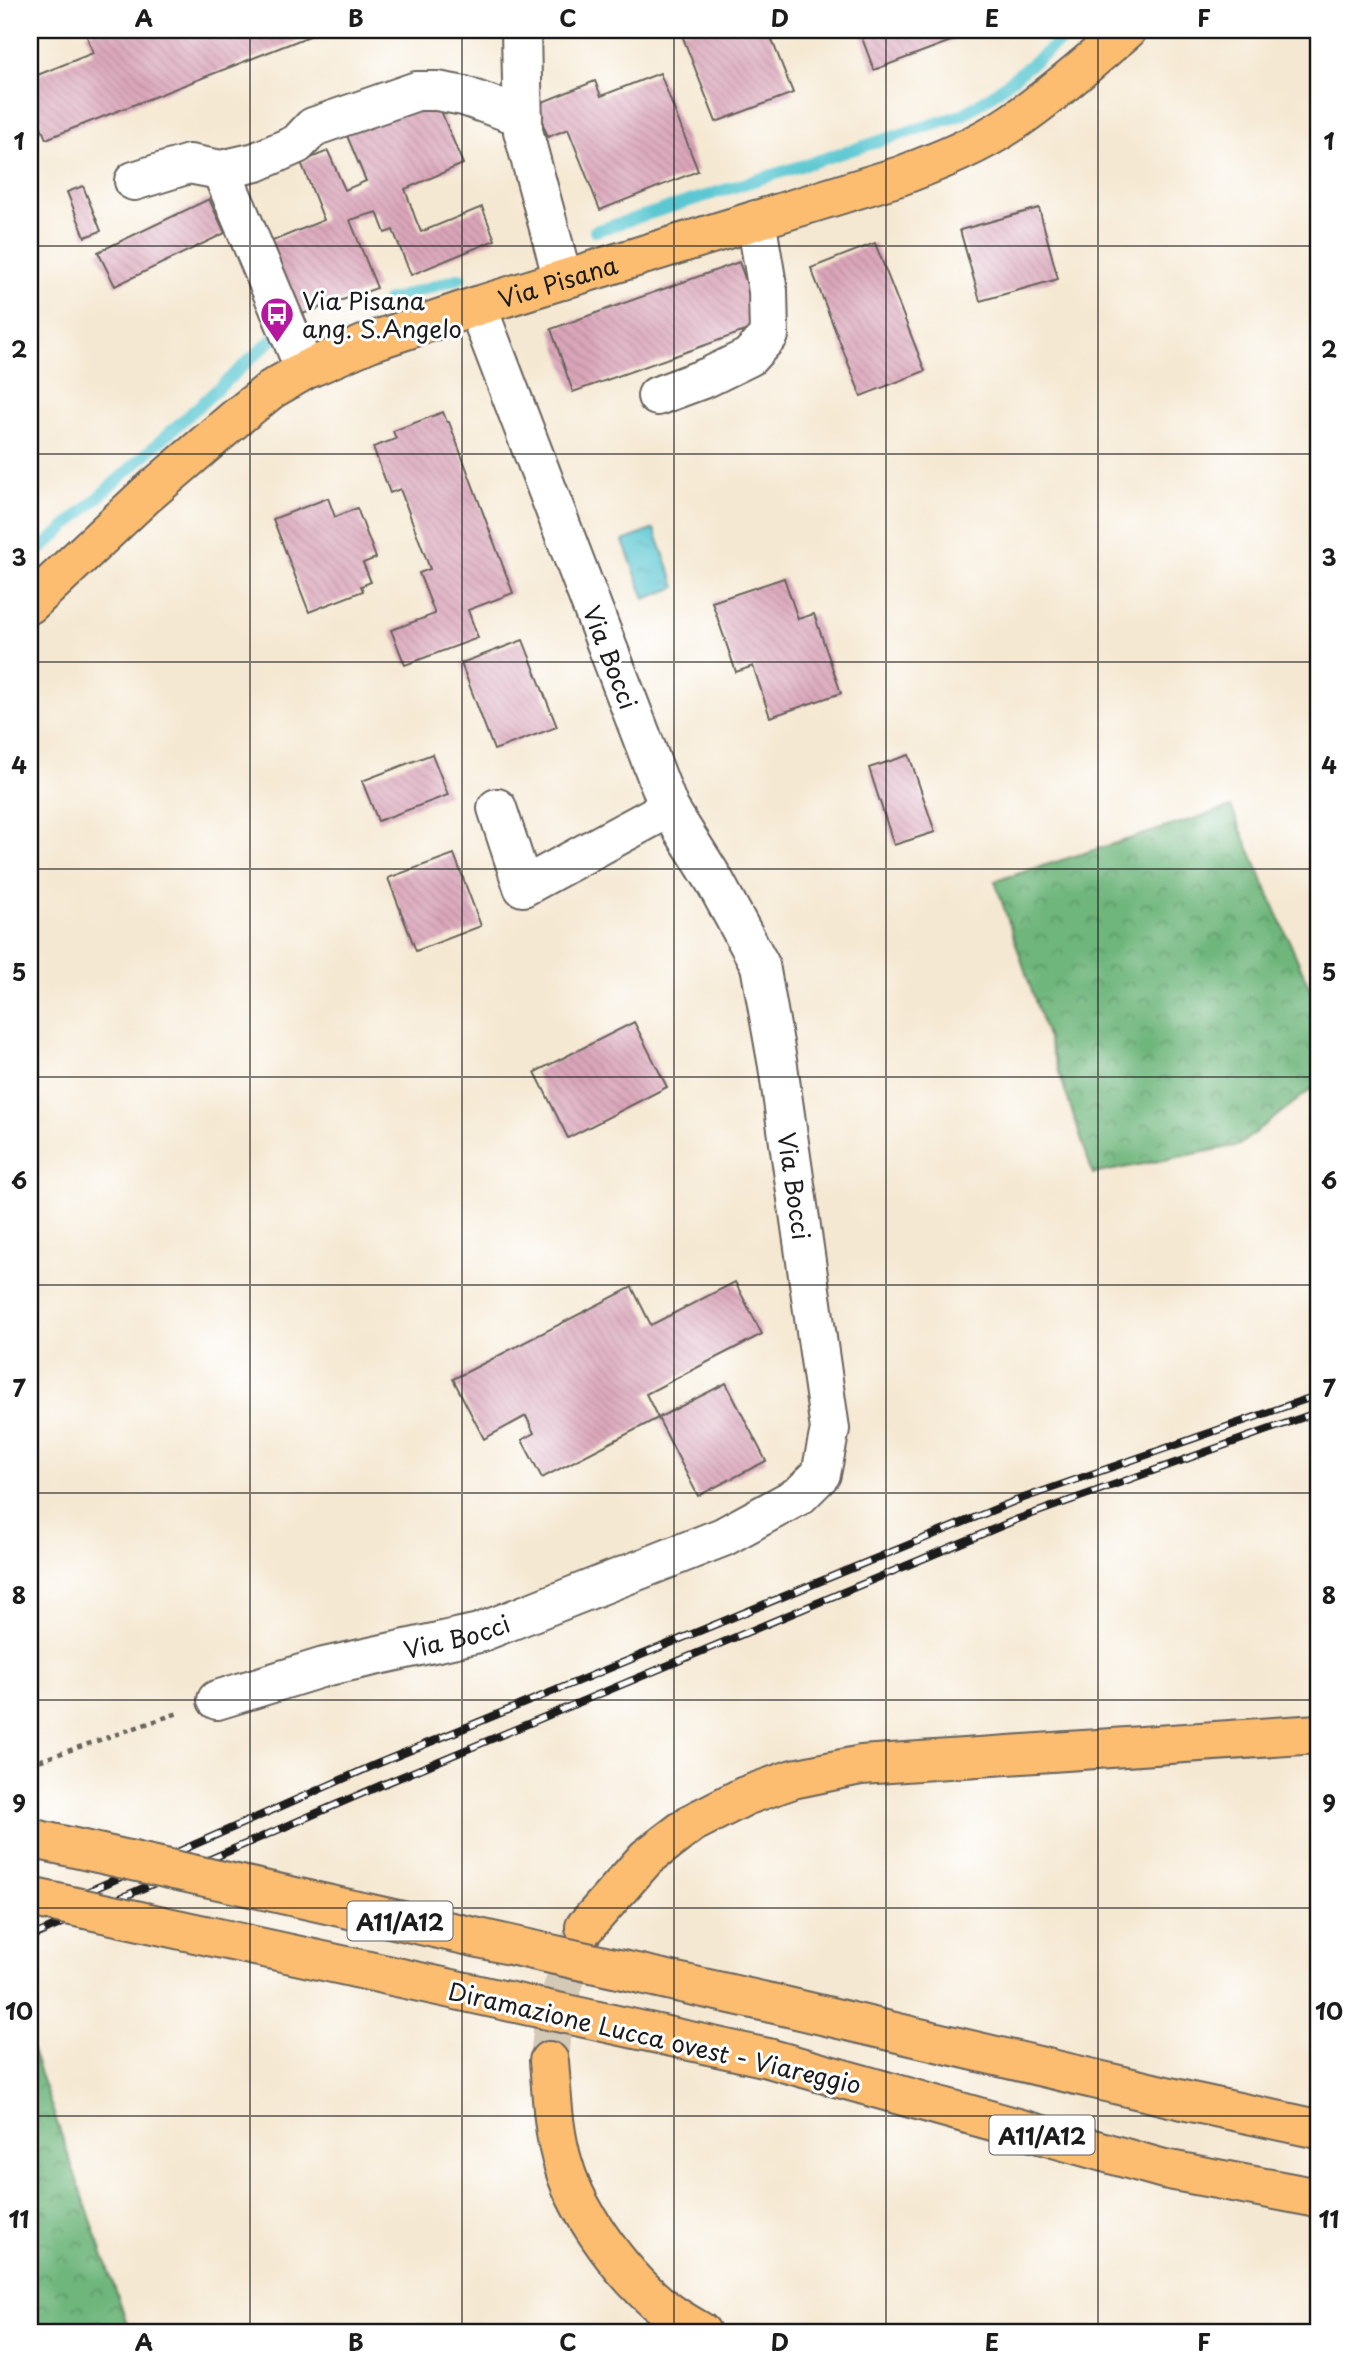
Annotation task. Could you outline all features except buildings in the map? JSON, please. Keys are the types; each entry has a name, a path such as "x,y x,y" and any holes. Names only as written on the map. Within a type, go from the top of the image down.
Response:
{"main road":[{"name":"Via Pisana","path":"30,604 146,495 226,426 272,389 305,370 370,342 477,306 900,176 985,139 1014,122 1127,30"},
{"path":"585,1927 646,1858 692,1823 745,1796 793,1779 861,1765 1318,1734"},
{"name":"A11/A12","path":"30,1838 771,2003 1187,2102 1318,2129"},
{"name":"Diramazione Lucca ovest - Viareggio","path":"30,1897 768,2058 1164,2169 1318,2198"},
{"path":"550,2061 556,2137 564,2169 593,2229 635,2280 668,2311 701,2332"},
{"path":"1187,2102 1318,2119"}],"street":[{"path":"521,30 523,131 563,280"},
{"path":"134,181 189,164 221,170 256,162 298,144 313,127 417,91 437,91 464,96 523,117"},
{"path":"221,170 305,370"},
{"path":"657,396 708,377 749,357 769,335 768,291 756,220"},
{"name":"Via Bocci","path":"217,1700 324,1667 479,1633 723,1537 800,1495 821,1474 830,1429 778,1066 760,965 714,880 670,808 477,306"},
{"path":"497,808 523,887 670,808"}],"path":[{"path":"30,1763 217,1700"}],"green space":[{"path":"1231,807 1318,1007 1318,1084 1239,1145 1093,1174 995,881"},
{"path":"30,2045 130,2332 42,2332 30,2296"}],"water":[{"path":"654,529 676,587 645,599 623,541"}],"waterway":[{"path":"595,231 962,115 992,95 1074,30"},
{"path":"387,301 460,278"},
{"path":"30,559 275,337"}],"tunnel":[{"path":"549,2061 554,2010 585,1929"}],"railway":[{"path":"30,1917 377,1764 1015,1501 1318,1395"},
{"path":"30,1937 384,1784 1018,1519 1318,1412"}],"place":[{"name":"Via Pisana ang. S.Angelo","path":"277,344"}]}
